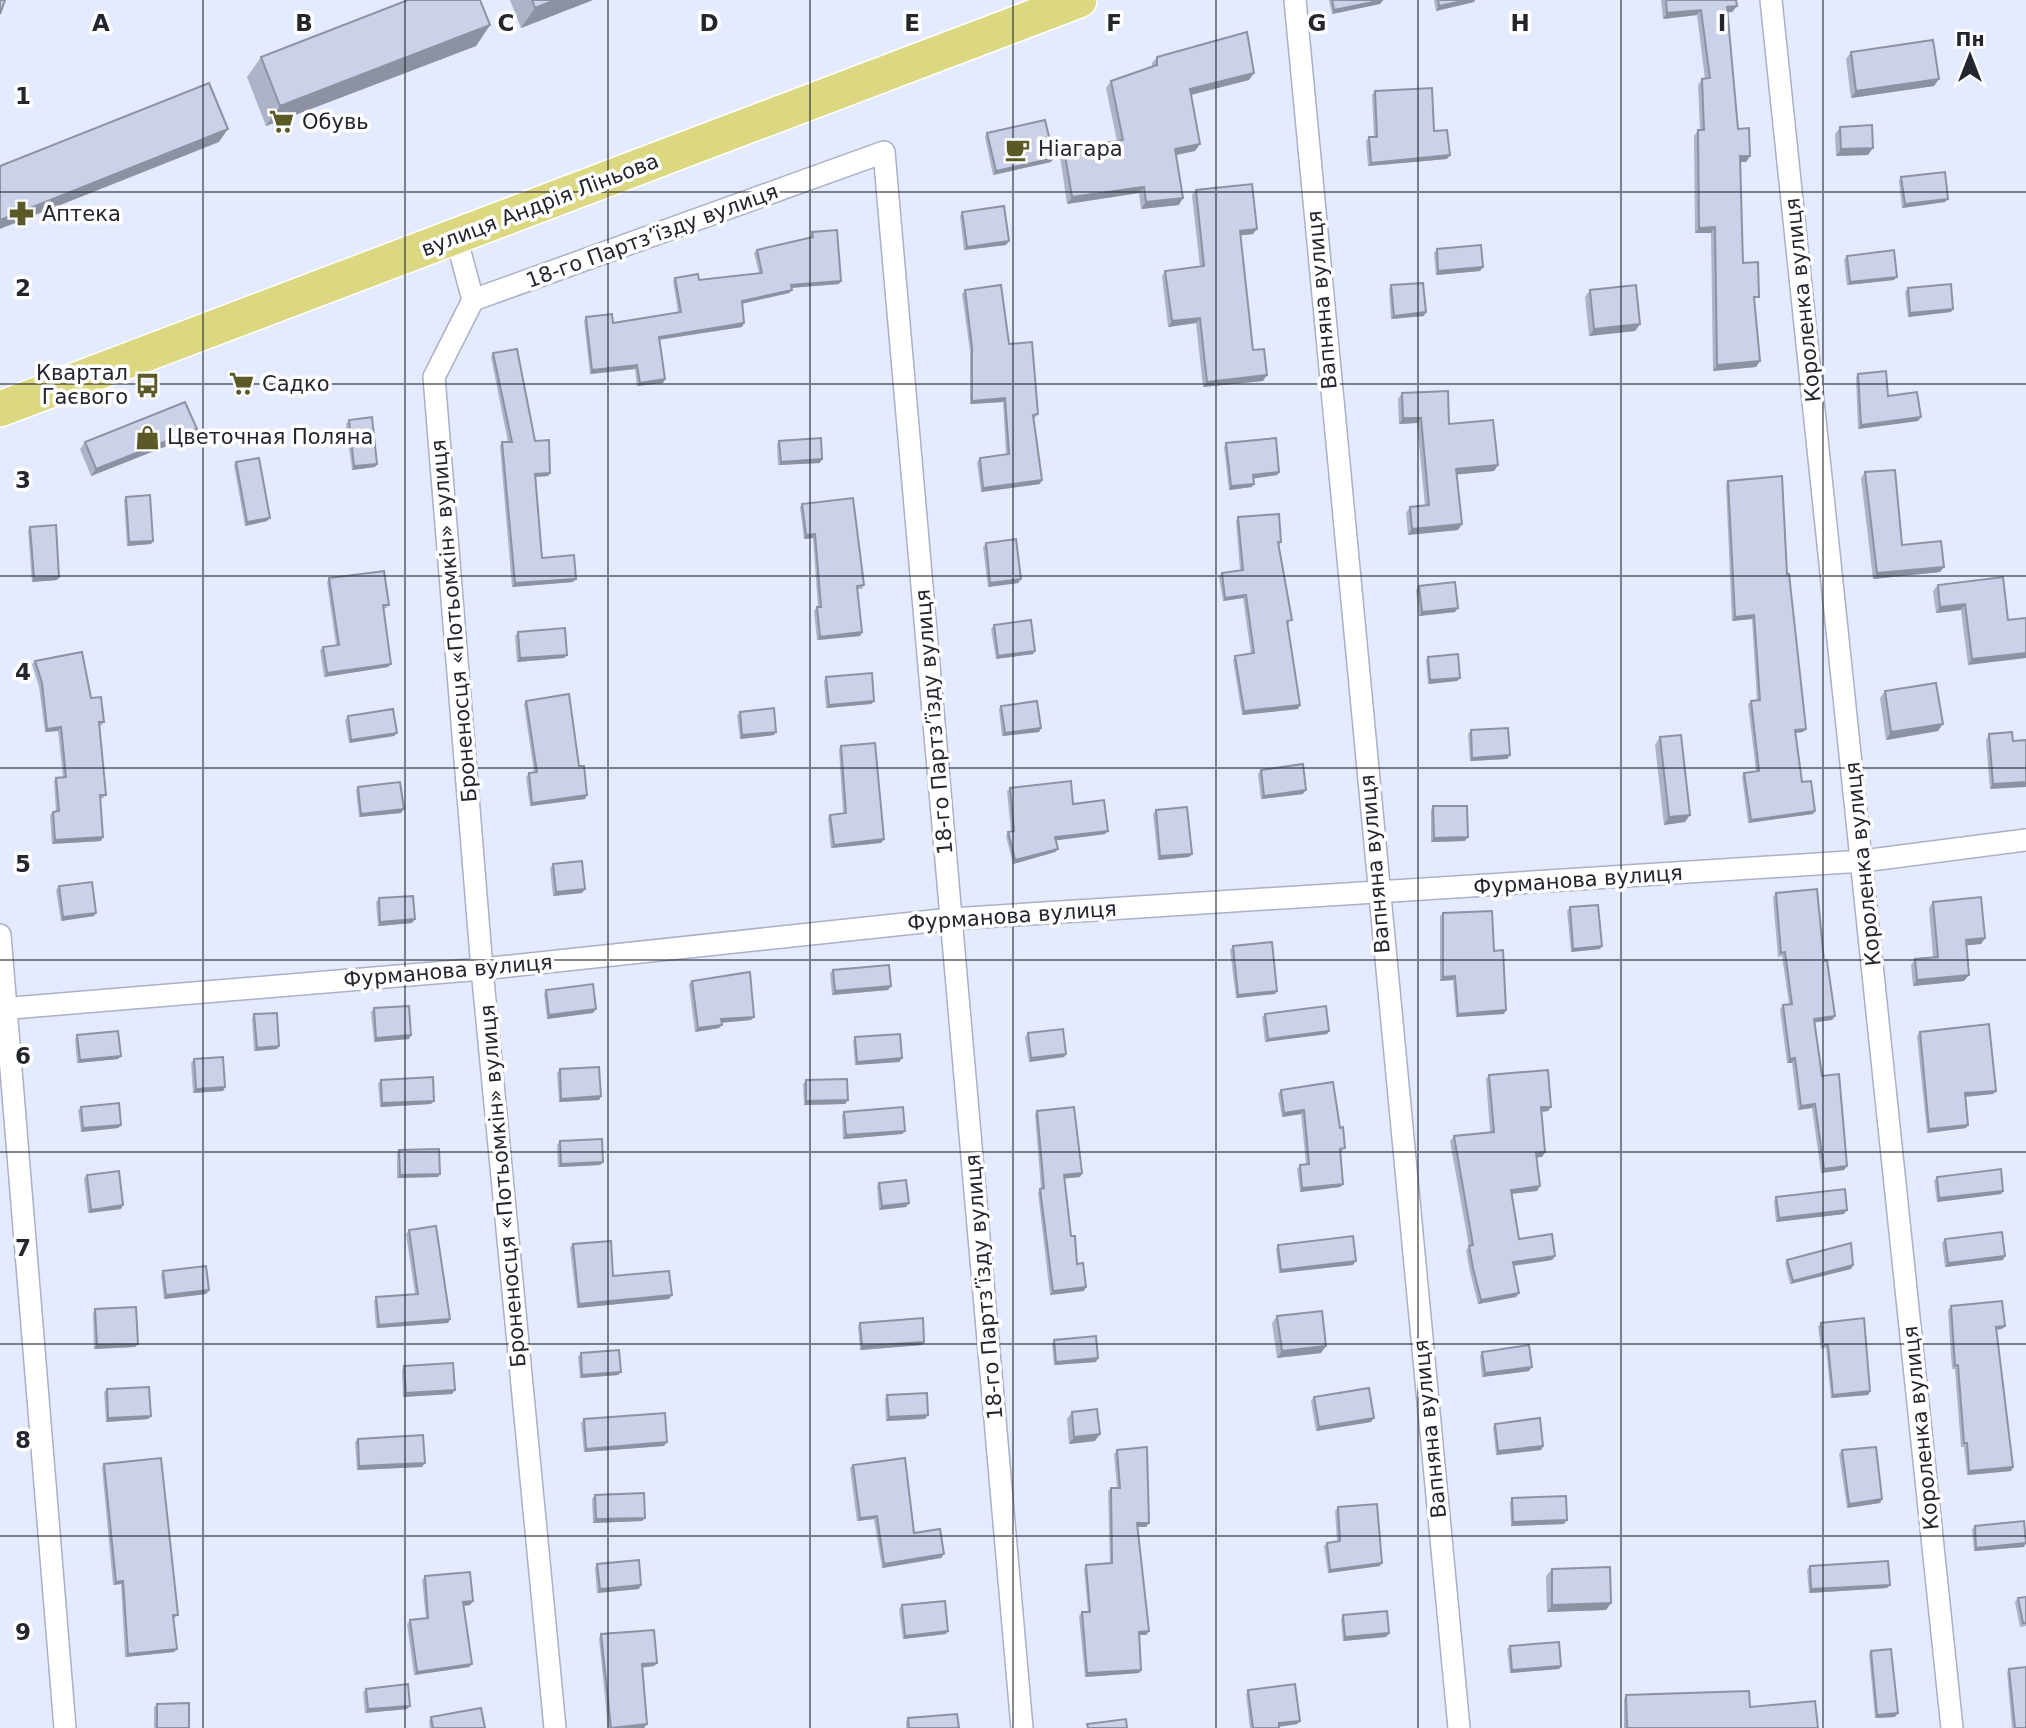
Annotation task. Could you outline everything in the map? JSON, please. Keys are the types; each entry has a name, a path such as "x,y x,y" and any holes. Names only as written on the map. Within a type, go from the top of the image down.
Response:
{"main road":[{"name":"вулиця Андрія Ліньова","path":"0,409 1079,0"}],"street":[{"name":"Вапняна вулиця","path":"1295,0 1459,1728"},
{"name":"Короленка вулиця","path":"1771,0 1952,1728"},
{"name":"18-го Партз’їзду вулиця","path":"473,300 884,152 1022,1728"},
{"path":"456,237 473,300"},
{"name":"Броненосця «Потьомкін» вулиця","path":"473,300 434,377 482,969 555,1728"},
{"name":"Фурманова вулиця","path":"3,1009 482,969 951,919 1378,894 1863,861 2026,840"},
{"path":"0,935 3,1009 65,1728"}],"building":[{"path":"0,0 5,0 0,14"},
{"path":"408,0 480,0 490,25 280,106 261,57"},
{"path":"532,0 555,0 535,8"},
{"path":"1332,0 1383,0 1334,10"},
{"path":"1438,0 1467,0 1439,6"},
{"path":"1666,0 1736,0 1737,6 1727,7 1738,129 1749,128 1750,156 1740,156 1743,263 1758,262 1759,297 1754,297 1760,361 1717,365 1715,227 1699,228 1698,130 1704,130 1702,79 1710,78 1701,10 1667,13"},
{"path":"1247,32 1254,73 1190,89 1200,144 1175,149 1183,198 1146,202 1144,187 1072,197 1064,149 1123,140 1111,81 1157,65 1157,57"},
{"path":"1933,40 1939,79 1856,91 1851,52"},
{"path":"209,83 228,129 0,220 0,166"},
{"path":"1432,88 1434,131 1447,130 1450,155 1371,163 1369,137 1377,137 1375,91"},
{"name":"Ніагара","path":"1045,120 1054,158 996,171 987,133"},
{"path":"1872,125 1873,148 1841,149 1840,127"},
{"path":"1945,172 1948,199 1905,204 1901,177"},
{"path":"1252,184 1257,229 1240,231 1253,350 1264,349 1267,375 1207,382 1200,318 1172,321 1165,271 1204,266 1196,190"},
{"path":"1004,206 1009,241 967,247 962,212"},
{"path":"837,230 841,281 791,285 792,290 742,301 744,323 659,337 665,379 640,383 637,365 592,370 586,317 612,314 613,323 681,312 675,278 698,274 699,280 762,273 757,250 813,237 812,232"},
{"path":"1481,245 1483,267 1438,271 1437,249"},
{"path":"1894,250 1897,277 1850,282 1847,256"},
{"path":"1423,283 1426,312 1394,316 1391,285"},
{"path":"1951,284 1953,309 1910,313 1908,288"},
{"path":"1001,285 1009,344 1032,342 1038,414 1033,415 1042,480 983,488 980,458 1009,454 1005,398 972,401 972,347 965,290"},
{"path":"1636,285 1640,324 1594,329 1590,290"},
{"path":"517,349 535,441 549,440 550,473 535,474 542,558 574,555 576,579 515,583 502,442 512,442 493,353"},
{"path":"1886,371 1888,396 1917,392 1921,417 1861,425 1858,374"},
{"path":"1448,391 1449,424 1493,420 1498,465 1456,469 1462,524 1412,529 1410,507 1429,505 1421,418 1403,418 1402,393"},
{"path":"185,402 197,429 96,469 85,442"},
{"path":"372,417 377,464 354,466 349,420"},
{"path":"821,438 822,459 781,462 779,441"},
{"path":"1276,438 1279,472 1253,475 1254,484 1231,486 1226,443"},
{"path":"259,458 270,518 247,522 236,462"},
{"path":"1895,470 1902,545 1941,541 1944,567 1877,573 1865,472"},
{"path":"1782,476 1787,574 1806,729 1795,730 1802,782 1811,781 1815,811 1751,820 1744,773 1759,771 1751,701 1760,700 1754,615 1735,617 1728,481"},
{"path":"150,495 153,541 129,542 126,497"},
{"path":"853,498 864,585 857,586 862,632 820,637 817,607 821,607 815,534 806,535 802,504"},
{"path":"1279,514 1281,542 1278,542 1292,620 1287,621 1300,705 1244,711 1235,656 1254,653 1246,595 1225,598 1222,573 1243,570 1238,517"},
{"path":"56,525 59,577 34,578 30,527"},
{"path":"1016,539 1021,579 990,583 986,543"},
{"path":"384,571 389,605 383,605 391,664 327,673 323,647 339,645 329,578"},
{"path":"2003,577 2008,620 2026,618 2026,653 1972,659 1965,604 1940,607 1938,585"},
{"path":"1455,582 1458,608 1422,612 1419,586"},
{"path":"1031,620 1035,651 998,656 994,625"},
{"path":"565,628 567,655 520,658 518,632"},
{"path":"82,652 91,698 101,697 104,722 99,722 106,795 100,795 103,837 55,840 53,812 59,811 56,778 66,777 61,727 47,729 42,683 35,661"},
{"path":"1458,654 1460,678 1430,680 1428,657"},
{"path":"872,673 874,701 829,705 826,677"},
{"path":"1936,683 1943,724 1891,732 1885,691"},
{"path":"569,694 579,766 584,766 587,795 532,803 529,773 537,772 526,701"},
{"path":"1037,701 1041,728 1005,733 1001,706"},
{"path":"774,708 776,732 742,735 740,712"},
{"path":"393,709 397,733 351,740 348,716"},
{"path":"1508,728 1510,755 1472,758 1471,730"},
{"path":"2012,732 2013,741 2026,740 2026,782 1993,784 1989,734"},
{"path":"1681,735 1690,815 1669,817 1660,737"},
{"path":"875,743 884,839 834,845 830,815 846,813 841,746"},
{"path":"1303,764 1306,790 1264,796 1261,770"},
{"path":"1071,781 1073,804 1104,800 1108,831 1055,837 1058,849 1015,860 1008,832 1014,831 1010,788"},
{"path":"400,782 404,809 361,814 358,787"},
{"path":"1433,806 1467,806 1468,837 1434,838"},
{"path":"1187,807 1192,854 1160,856 1156,810"},
{"path":"582,861 585,889 556,892 553,864"},
{"path":"92,882 96,913 63,917 59,886"},
{"path":"1817,889 1824,961 1827,960 1835,1016 1814,1019 1822,1076 1839,1074 1847,1166 1824,1169 1815,1104 1801,1106 1795,1058 1790,1059 1783,1005 1792,1004 1785,952 1781,953 1776,893"},
{"path":"413,896 415,919 380,922 379,898"},
{"path":"1981,897 1985,938 1966,940 1969,975 1917,980 1915,959 1938,957 1933,902"},
{"path":"1598,905 1602,946 1573,949 1570,907"},
{"path":"1492,911 1494,951 1503,950 1506,1010 1458,1014 1455,976 1443,977 1443,913"},
{"path":"1272,942 1277,991 1238,995 1233,946"},
{"path":"889,965 891,986 835,991 833,970"},
{"path":"750,972 754,1017 721,1019 722,1025 698,1028 692,981"},
{"path":"593,984 596,1009 549,1015 546,990"},
{"path":"409,1006 411,1035 376,1038 374,1008"},
{"path":"1326,1006 1329,1031 1268,1039 1265,1014"},
{"path":"277,1013 279,1046 257,1048 254,1014"},
{"path":"1989,1024 1996,1091 1965,1093 1968,1125 1929,1129 1920,1032"},
{"path":"1063,1029 1066,1054 1031,1058 1028,1033"},
{"path":"118,1031 121,1056 80,1060 77,1035"},
{"path":"900,1034 902,1058 857,1062 855,1037"},
{"path":"223,1057 225,1087 196,1089 194,1059"},
{"path":"599,1067 601,1096 561,1099 560,1069"},
{"path":"1548,1070 1551,1107 1541,1107 1545,1152 1536,1153 1540,1186 1511,1190 1519,1239 1552,1234 1555,1256 1513,1262 1519,1293 1481,1300 1469,1246 1473,1245 1454,1136 1494,1132 1489,1075"},
{"path":"433,1077 434,1101 382,1103 381,1080"},
{"path":"847,1079 848,1100 806,1101 806,1080"},
{"path":"1333,1082 1340,1128 1343,1127 1345,1148 1340,1149 1343,1184 1302,1188 1300,1165 1309,1164 1304,1110 1284,1113 1281,1090"},
{"path":"119,1103 121,1125 83,1128 81,1107"},
{"path":"903,1107 905,1131 846,1135 844,1112"},
{"path":"1074,1107 1082,1173 1064,1175 1071,1236 1075,1236 1077,1264 1083,1263 1086,1287 1053,1291 1040,1189 1044,1188 1037,1111"},
{"path":"602,1139 603,1162 561,1164 560,1141"},
{"path":"439,1149 440,1174 400,1175 399,1150"},
{"path":"2001,1169 2003,1191 1939,1198 1937,1177"},
{"path":"119,1171 123,1205 91,1210 87,1175"},
{"path":"906,1180 909,1203 882,1206 879,1183"},
{"path":"1845,1189 1847,1210 1779,1218 1776,1197"},
{"path":"436,1226 450,1319 379,1325 376,1297 418,1294 409,1230"},
{"path":"2002,1232 2005,1256 1948,1263 1945,1239"},
{"path":"1353,1236 1356,1261 1281,1270 1278,1245"},
{"path":"611,1241 613,1276 669,1271 672,1295 579,1304 573,1244"},
{"path":"1851,1243 1853,1265 1793,1281 1787,1260"},
{"path":"206,1266 209,1290 166,1295 163,1271"},
{"path":"2002,1301 2005,1326 1996,1327 2013,1467 1969,1471 1958,1365 1955,1366 1951,1306"},
{"path":"136,1307 138,1344 97,1345 95,1309"},
{"path":"1322,1311 1326,1346 1282,1351 1277,1316"},
{"path":"923,1318 924,1342 862,1346 860,1323"},
{"path":"1864,1318 1870,1391 1833,1395 1828,1345 1823,1345 1821,1323"},
{"path":"1096,1336 1098,1358 1056,1362 1054,1340"},
{"path":"1529,1345 1532,1367 1485,1373 1482,1352"},
{"path":"619,1350 621,1372 582,1375 581,1353"},
{"path":"453,1363 455,1390 406,1393 404,1366"},
{"path":"149,1387 151,1416 108,1418 107,1389"},
{"path":"1369,1388 1374,1418 1319,1427 1314,1397"},
{"path":"927,1393 928,1415 889,1417 887,1395"},
{"path":"1097,1409 1100,1434 1074,1437 1072,1412"},
{"path":"665,1413 667,1442 586,1449 584,1419"},
{"path":"1540,1418 1543,1446 1498,1451 1495,1424"},
{"path":"423,1435 425,1463 359,1466 358,1439"},
{"path":"1147,1447 1149,1523 1137,1523 1149,1631 1139,1632 1141,1670 1087,1673 1082,1612 1090,1612 1086,1565 1112,1563 1111,1488 1120,1488 1117,1450"},
{"path":"1876,1447 1882,1499 1849,1504 1842,1450"},
{"path":"161,1458 178,1615 173,1615 177,1649 128,1654 123,1581 116,1582 104,1464"},
{"path":"905,1458 914,1533 940,1529 944,1554 884,1564 877,1516 860,1518 853,1465"},
{"path":"644,1493 645,1518 596,1519 595,1495"},
{"path":"1566,1496 1567,1520 1513,1522 1512,1498"},
{"path":"1377,1504 1382,1563 1330,1570 1327,1543 1340,1541 1338,1507"},
{"path":"2024,1521 2026,1543 1976,1548 1975,1526"},
{"path":"639,1560 641,1585 600,1589 597,1564"},
{"path":"1888,1561 1890,1585 1811,1589 1810,1566"},
{"path":"1610,1567 1611,1603 1552,1605 1552,1569"},
{"path":"470,1572 473,1601 463,1602 472,1664 417,1672 410,1620 428,1618 425,1576"},
{"path":"2026,1597 2026,1623 2023,1623 2018,1598"},
{"path":"945,1601 948,1631 905,1636 902,1605"},
{"path":"1387,1611 1389,1633 1345,1637 1343,1615"},
{"path":"654,1630 657,1663 642,1664 647,1724 611,1728 601,1634"},
{"path":"1559,1642 1561,1666 1512,1670 1510,1646"},
{"path":"1891,1649 1898,1713 1877,1715 1871,1651"},
{"path":"2026,1667 2026,1728 2015,1728 2009,1669"},
{"path":"408,1684 410,1706 368,1709 366,1689"},
{"path":"1295,1684 1300,1721 1279,1723 1279,1728 1253,1728 1248,1690"},
{"path":"1749,1691 1750,1707 1815,1701 1818,1728 1627,1728 1626,1695"},
{"path":"189,1703 189,1728 157,1728 157,1704"},
{"path":"481,1708 485,1728 433,1728 431,1717"},
{"path":"957,1714 959,1728 909,1728 908,1718"},
{"path":"1126,1719 1127,1728 1088,1728 1087,1724"}],"place":[{"name":"Обувь","path":"282,122"},
{"name":"Ніагара","path":"1018,149"},
{"name":"Аптека","path":"22,214"},
{"name":"Садко","path":"242,384"},
{"name":"Квартал Гаєвого","path":"148,385"},
{"name":"Цветочная Поляна","path":"147,437"}]}
